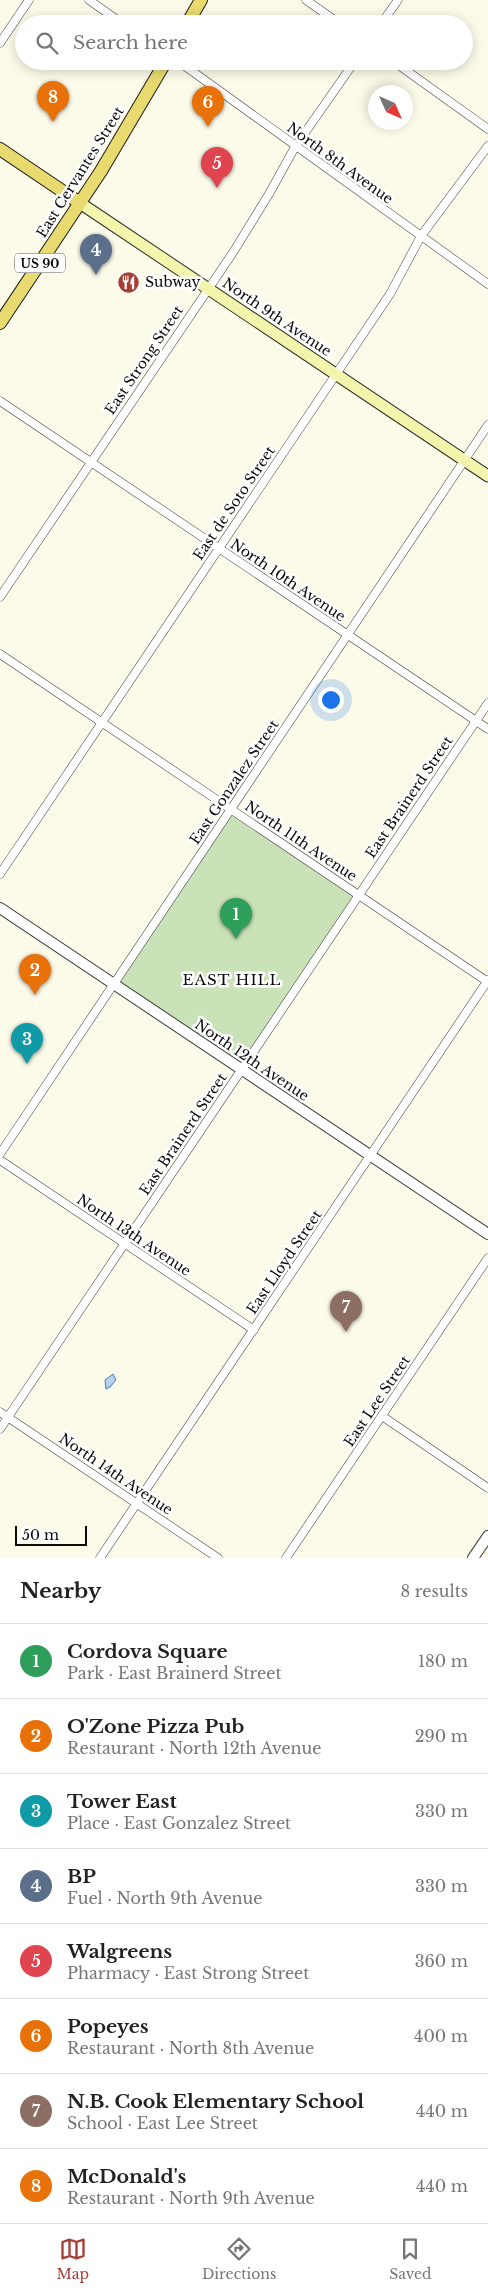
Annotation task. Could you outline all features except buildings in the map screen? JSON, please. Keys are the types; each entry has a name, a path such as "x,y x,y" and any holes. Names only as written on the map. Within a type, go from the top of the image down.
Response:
{"main road":[{"path":"192,15 201,0"},
{"name":"East Cervantes Street","path":"0,322 80,203 161,70"},
{"name":"North 9th Avenue","path":"0,149 488,476"}],"street":[{"path":"19,15 29,0"},
{"path":"89,0 110,15"},
{"path":"306,0 327,15"},
{"path":"388,15 398,0"},
{"path":"0,42 15,20"},
{"name":"North 8th Avenue","path":"190,70 488,284"},
{"name":"East Strong Street","path":"0,597 207,289 269,194 296,147 349,70"},
{"path":"406,70 488,129"},
{"name":"East de Soto Street","path":"0,874 390,294 421,236 488,146"},
{"name":"North 10th Avenue","path":"0,401 488,729"},
{"name":"East Gonzalez Street","path":"0,1154 488,425"},
{"name":"North 11th Avenue","path":"0,654 488,981"},
{"name":"East Brainerd Street","path":"0,1429 488,703"},
{"name":"North 12th Avenue","path":"0,908 488,1234"},
{"name":"East Lloyd Street","path":"100,1558 488,981"},
{"name":"North 13th Avenue","path":"0,1160 254,1330"},
{"name":"East Lee Street","path":"286,1558 488,1258"},
{"name":"North 14th Avenue","path":"0,1412 218,1558"},
{"path":"382,1416 488,1488"},
{"path":"473,1558 488,1536"}],"green space":[{"path":"231,809 359,895 241,1070 114,984"}],"water":[{"path":"113,1374 116,1380 106,1389 105,1380"}],"place":[{"name":"McDonald's","path":"53,122"},
{"name":"Popeyes","path":"208,127"},
{"name":"Walgreens","path":"217,188"},
{"name":"BP","path":"96,275"},
{"name":"Subway","path":"129,282"},
{"name":"Cordova Square","path":"236,939"},
{"name":"O'Zone Pizza Pub","path":"35,995"},
{"name":"Tower East","path":"27,1064"},
{"name":"N.B. Cook Elementary School","path":"346,1332"}],"district":[{"name":"EAST HILL","path":"232,979"}]}
